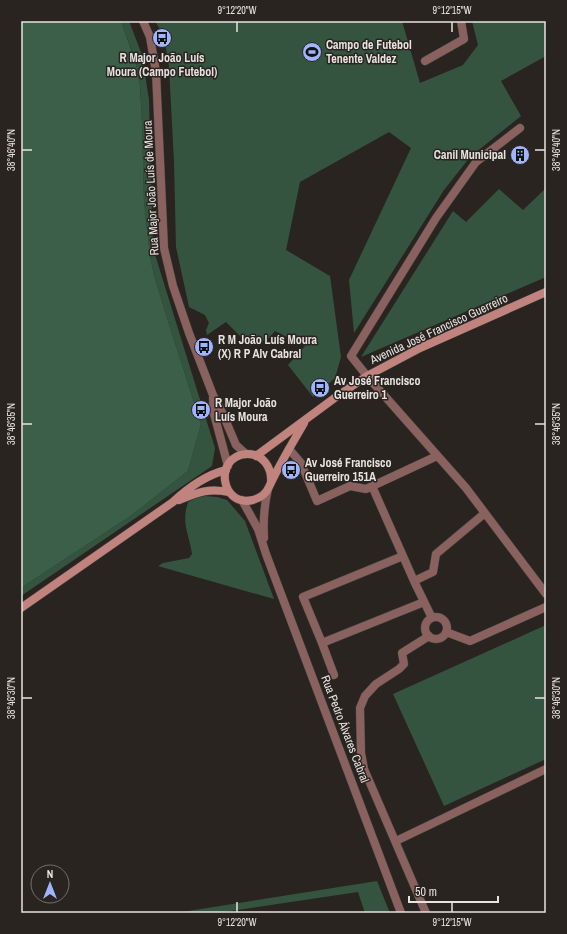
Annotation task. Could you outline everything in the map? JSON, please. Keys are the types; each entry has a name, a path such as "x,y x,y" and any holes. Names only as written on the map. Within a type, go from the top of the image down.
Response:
{"main road":[{"name":"Avenida José Francisco Guerreiro","path":"256,456 367,376 420,348 546,292"},
{"path":"227,468 225,481 229,492 242,500 250,501 257,499 263,495 270,486 306,420"},
{"path":"21,608 173,502 189,488 212,473 227,468 236,458 246,454 256,456 266,463 271,476 270,486"},
{"path":"173,502 206,491 217,490 229,492"}],"street":[{"name":"Rua Major João Luís de Moura","path":"143,21 150,37 156,72 164,248 172,286 212,395 222,412 236,445 246,454"},
{"path":"425,61 464,39 461,21"},
{"path":"520,128 476,162 436,218 351,356 466,488 546,594"},
{"name":"Rua Major João Luís de Moura","path":"212,395 214,414 227,468"},
{"path":"289,449 301,463 317,501 350,486 366,489 437,456"},
{"path":"266,554 263,520 264,505 270,486"},
{"path":"372,486 432,618"},
{"path":"242,500 258,528 266,554"},
{"path":"414,581 433,572 436,554 485,513"},
{"name":"Rua Pedro Álvares Cabral","path":"266,554 401,913"},
{"path":"334,675 303,597 403,556"},
{"path":"322,643 424,602"},
{"path":"446,632 470,641 546,608"},
{"path":"432,618 440,618 444,620 446,624 446,632 441,638 437,639 429,636 426,632 426,624 432,618"},
{"path":"426,913 364,769 361,753 360,708 365,696 376,684 404,664 402,653 429,636"},
{"path":"396,841 546,769"}],"green space":[{"path":"21,21 121,21 136,63 140,86 144,202 150,256 167,318 201,424 188,471 132,515 21,588"},
{"path":"121,21 129,21 142,55 149,100 153,248 215,448 212,466 21,596 21,588 132,515 188,471 201,424 167,318 150,256 144,202 140,86 136,62"},
{"path":"155,21 402,21 420,83 463,65 478,45 472,21 546,21 546,56 501,81 521,116 470,157 444,190 354,333 349,280 411,148 389,132 300,182 286,250 330,276 341,357 335,378 313,397 288,365 305,346 275,331 267,340 249,345 226,322 207,335 206,330 209,323 205,315 189,307 176,247 174,162 169,67 164,36"},
{"path":"546,188 546,277 361,357 453,211 466,222 499,189 523,210"},
{"path":"205,496 227,500 245,521 274,599 158,566 163,563 189,558 192,554 185,523 186,510 188,502"},
{"path":"546,625 546,759 444,806 393,694"},
{"path":"377,881 390,913 365,913 358,892 217,913 176,913"}],"place":[{"name":"R Major João Luís Moura (Campo Futebol)","path":"162,38"},
{"name":"Campo de Futebol Tenente Valdez","path":"312,52"},
{"name":"Canil Municipal","path":"520,155"},
{"name":"R M João Luís Moura (X) R P Alv Cabral","path":"204,347"},
{"name":"Av José Francisco Guerreiro 1","path":"320,388"},
{"name":"R Major João Luís Moura","path":"201,410"},
{"name":"Av José Francisco Guerreiro 151A","path":"291,470"}]}
